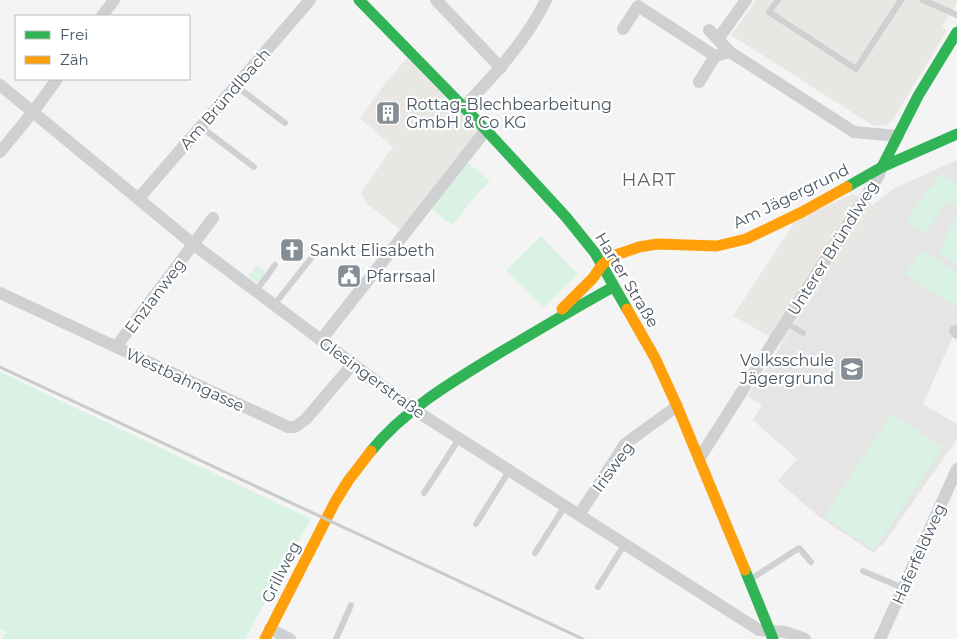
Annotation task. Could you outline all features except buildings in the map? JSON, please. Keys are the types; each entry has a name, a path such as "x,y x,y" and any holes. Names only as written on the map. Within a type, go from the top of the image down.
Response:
{"main road":[{"name":"Harter Straße","path":"367,3 566,217 602,265 654,358 677,406 772,635"},
{"name":"Unterer Bründlweg","path":"882,167 918,96 957,32"},
{"name":"Am Jägergrund","path":"541,327 558,313 593,278 602,265 613,256 639,247 657,244 717,246 746,239 802,212 882,167 957,134"},
{"name":"Am Jägergrund","path":"326,519 364,459 413,409 541,327 613,287"},
{"name":"Grillweg","path":"267,634 326,519"}],"street":[{"path":"103,15 114,0"},
{"name":"Am Bründlbach","path":"139,198 310,0"},
{"path":"436,0 501,68"},
{"path":"464,107 501,68 537,18 546,0"},
{"path":"746,0 713,34 730,52 854,132 898,136"},
{"path":"623,29 638,6 645,4 665,29 715,56"},
{"path":"698,82 715,56 730,52"},
{"path":"0,152 56,80"},
{"name":"Glesingerstraße","path":"0,85 193,244 413,409 759,630 772,635 785,632 806,639"},
{"path":"320,340 486,130"},
{"name":"Unterer Bründlweg","path":"699,459 878,177 882,167"},
{"name":"Enzianweg","path":"116,347 213,218"},
{"name":"Westbahngasse","path":"0,293 288,427 295,427 306,419 352,364"},
{"name":"Irisweg","path":"579,515 625,444 677,406"},
{"name":"Haferfeldweg","path":"880,639 957,469"},
{"path":"267,634 290,639"}],"lane":[{"path":"778,0 769,12 856,69 901,0"},
{"path":"923,0 957,15"},
{"path":"236,86 285,123"},
{"path":"201,127 254,167"},
{"path":"274,304 316,252"},
{"path":"256,291 276,265"},
{"path":"786,323 803,333"},
{"path":"424,493 459,439"},
{"path":"476,524 509,471"},
{"path":"535,553 565,506"},
{"path":"598,587 624,545"},
{"path":"749,580 799,548 811,562"},
{"path":"863,571 903,588"},
{"path":"336,639 351,605"}],"shaded area":[{"path":"756,0 957,0 957,2 942,27 947,31 892,121 885,126 872,125 731,35"},
{"path":"407,58 480,132 403,229 399,229 366,203 361,192 393,147 360,118 387,81"},
{"name":"Volksschule Jägergrund","path":"957,160 957,327 923,404 957,424 957,439 882,546 880,545 874,553 818,516 778,481 797,459 753,420 762,405 748,396 831,269 840,271 881,209 874,204 895,188"},
{"path":"853,194 881,209 840,271 831,269 782,343 733,316 794,223 814,211"}],"green space":[{"path":"468,163 490,181 452,225 432,209"},
{"path":"940,174 957,185 957,206 947,201 925,234 906,221 928,188 930,189"},
{"path":"957,214 957,264 939,253"},
{"path":"541,236 578,274 543,308 506,271"},
{"path":"922,250 957,273 957,305 955,307 905,274"},
{"path":"257,265 265,271 261,285 248,276"},
{"path":"0,372 311,519 245,639 2,639 6,632 0,629"},
{"path":"892,414 943,448 874,550 824,517"}],"railway":[{"path":"0,367 583,639"}],"traffic: fast":[{"path":"359,0 486,130 566,217 595,253 627,309"},
{"path":"882,167 918,96 957,32"},
{"path":"847,187 882,167 957,134"},
{"path":"371,451 399,422 432,396 515,344 613,287"},
{"path":"745,570 773,639"}],"traffic: slow":[{"path":"562,309 593,278 602,265 613,256 639,247 657,244 717,246 746,239 802,212 847,187"},
{"path":"627,309 655,358 677,406 745,570"},
{"path":"265,639 335,502 371,451"}],"place":[{"name":"Rottag-Blechbearbeitung GmbH & Co KG","path":"388,113"},
{"name":"Sankt Elisabeth","path":"292,250"},
{"name":"Pfarrsaal","path":"349,276"},
{"name":"Volksschule Jägergrund","path":"852,369"}],"district":[{"name":"HART","path":"649,180"}]}
